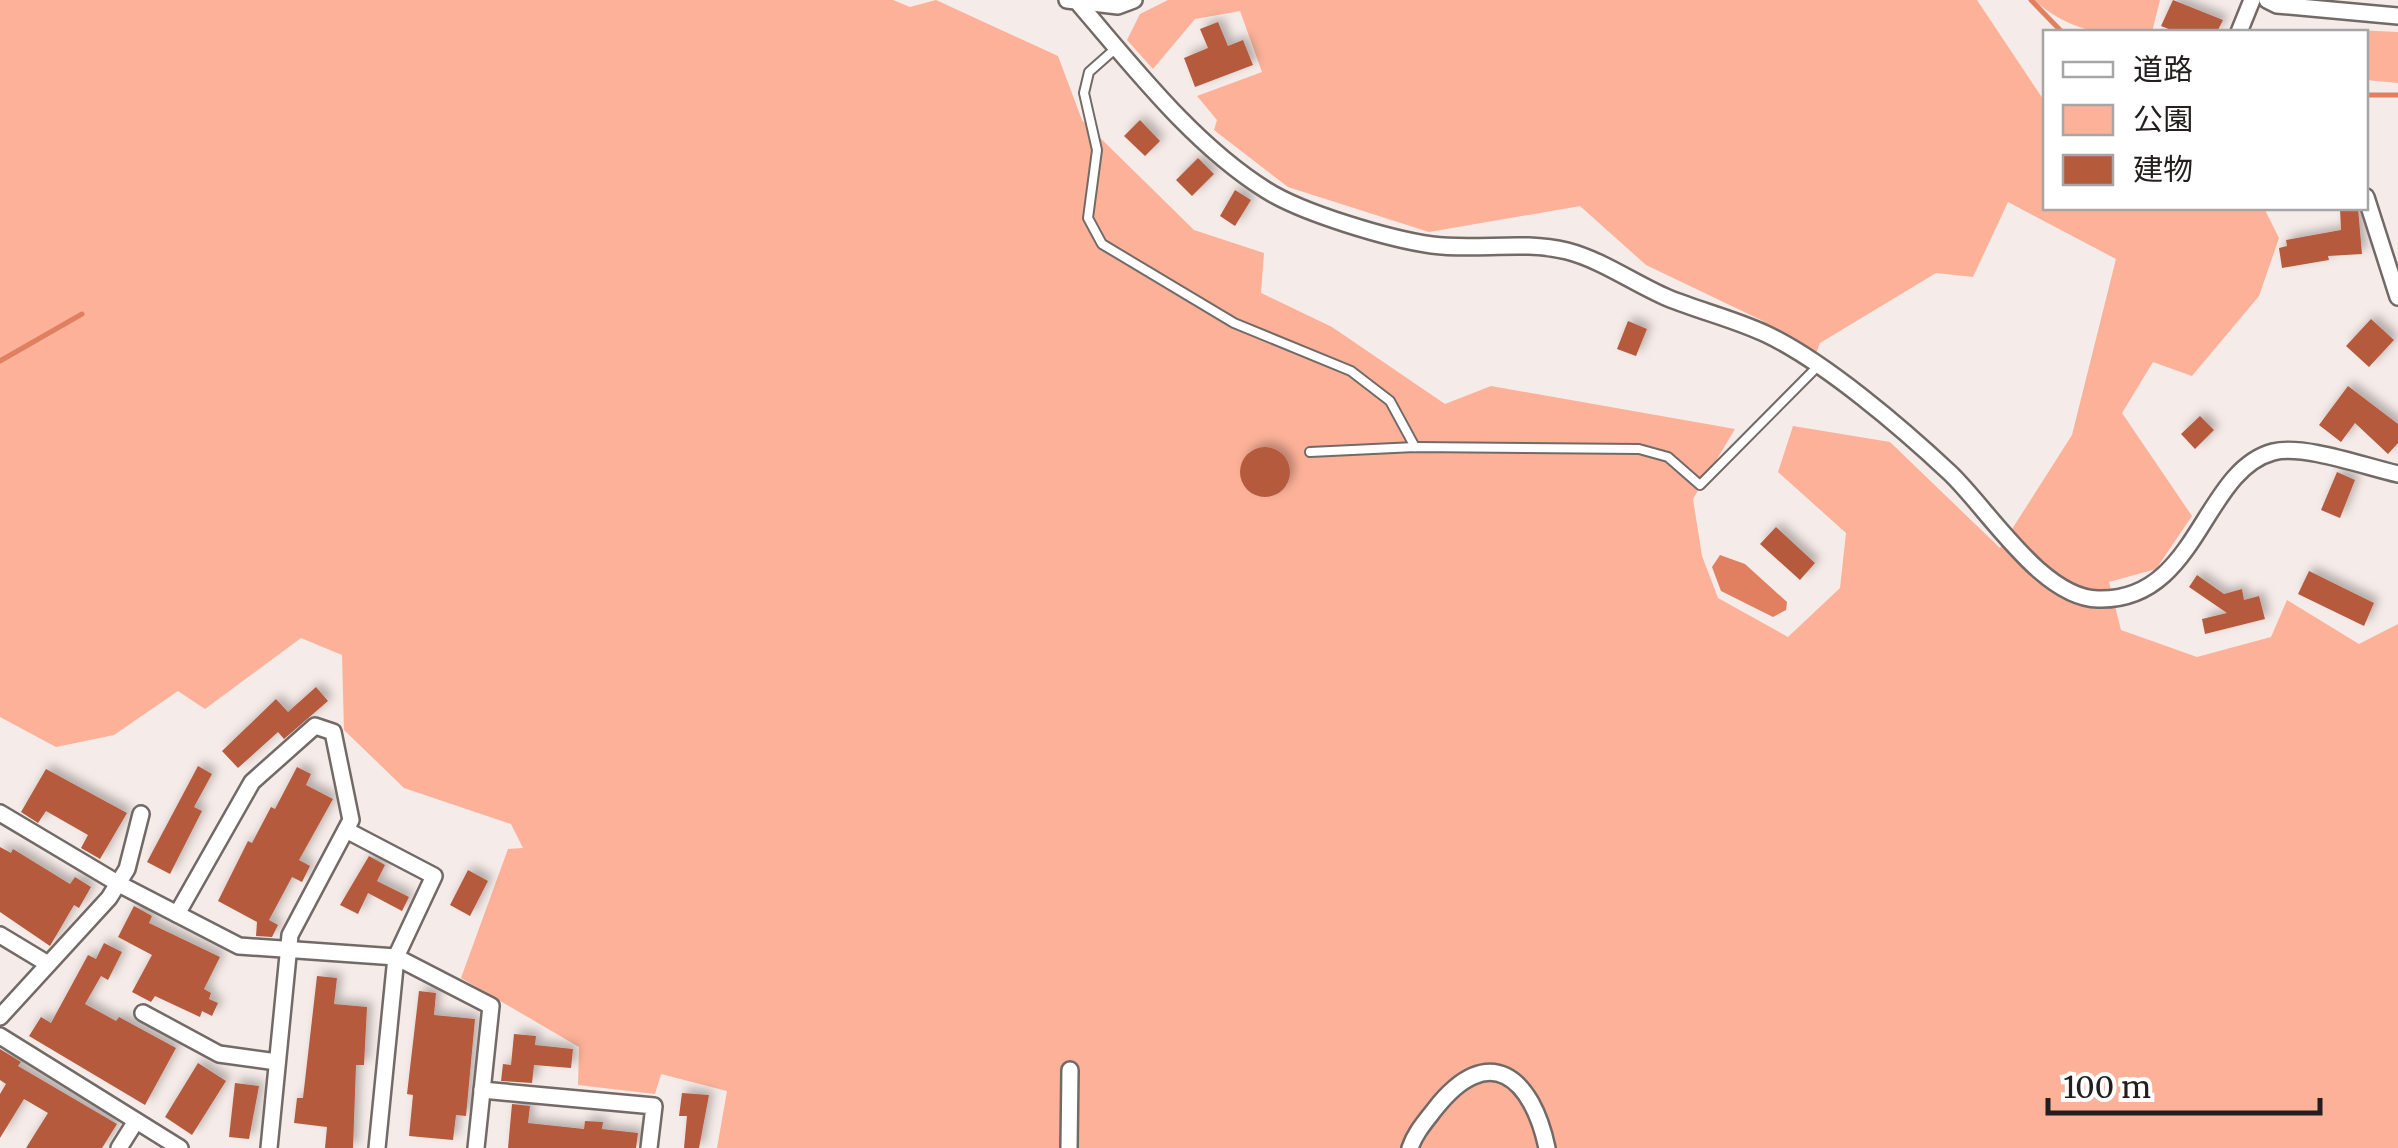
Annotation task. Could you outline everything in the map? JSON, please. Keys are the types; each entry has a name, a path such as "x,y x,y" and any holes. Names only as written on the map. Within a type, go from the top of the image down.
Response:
{"street":[{"path":"1074,2 1118,6 1134,0"},
{"path":"2240,30 2252,0"},
{"path":"2267,0 2277,5 2398,16"},
{"path":"1074,2 1227,162 1269,192 1316,213 1432,245 1527,245 1570,252 1668,298 1767,334 1892,422 1952,475 2044,574 2066,591 2095,600 2128,596 2161,578 2243,470 2273,452 2305,452 2398,474"},
{"path":"2368,203 2398,297"},
{"path":"178,914 252,782 315,726 333,732 351,820 290,936 269,1148"},
{"path":"0,813 118,884 239,946 396,957 491,1006 476,1148"},
{"path":"0,1017 118,884 142,814"},
{"path":"346,830 434,876 396,957 377,1148"},
{"path":"0,936 48,964"},
{"path":"144,1013 219,1054 277,1062"},
{"path":"0,1036 180,1148"},
{"path":"1069,1148 1070,1070"},
{"path":"1410,1148 1414,1136 1448,1092 1480,1072 1500,1071 1519,1085 1541,1120 1547,1148"},
{"path":"482,1090 654,1106 649,1148"},
{"path":"119,1148 136,1121"}],"lane":[{"path":"1116,48 1089,72 1084,94 1096,150 1088,218 1102,244 1234,323 1351,371 1390,401 1415,447"},
{"path":"1310,452 1415,447 1639,449 1668,458 1700,484 1817,367"}],"green space":[{"path":"0,0 893,0 910,7 936,0 1058,56 1082,120 1194,230 1264,253 1261,293 1332,327 1445,404 1491,386 1735,429 1693,499 1702,556 1718,598 1788,637 1840,588 1846,533 1778,472 1793,426 1890,442 2000,548 2072,435 2116,259 2008,202 1973,277 1936,273 1820,343 1815,356 1761,320 1646,265 1580,206 1429,232 1288,187 1214,130 1217,120 1197,96 1262,72 1240,11 1195,19 1153,69 1127,40 1140,14 1168,0 1977,0 2043,99 2043,210 2265,210 2279,238 2259,296 2192,376 2153,362 2122,413 2192,516 2156,569 2109,582 2121,630 2197,657 2271,637 2287,600 2359,644 2398,624 2398,1148 717,1148 727,1091 661,1074 655,1094 578,1085 579,1047 461,978 508,849 523,848 511,824 404,788 344,730 342,655 301,638 205,709 178,691 114,735 56,747 0,717"},
{"path":"2033,0 2160,0 2152,30 2093,30 2076,26"},
{"path":"2368,31 2398,32 2398,83 2368,80"}],"shaded area":[{"path":"1720,555 1745,564 1787,602 1786,610 1773,617 1721,591 1712,567"}],"building":[{"path":"2173,0 2223,20 2218,30 2171,30 2161,26"},
{"path":"1218,22 1228,46 1243,40 1253,65 1195,87 1184,58 1208,48 1200,29"},
{"path":"1140,120 1160,141 1145,156 1124,136"},
{"path":"1198,158 1214,174 1192,196 1176,180"},
{"path":"1235,190 1251,200 1235,226 1220,216"},
{"path":"2340,210 2358,210 2362,254 2328,256 2329,260 2282,268 2279,248 2287,246 2286,240 2341,230"},
{"path":"2371,319 2394,340 2369,367 2346,346"},
{"path":"1628,321 1647,329 1636,356 1617,349"},
{"path":"2348,386 2398,424 2398,443 2388,454 2355,423 2341,442 2319,425"},
{"path":"2200,416 2214,430 2195,449 2181,434"},
{"path":"1265,447 1283,454 1290,472 1283,490 1265,497 1247,490 1240,472 1247,454"},
{"path":"2337,472 2355,480 2340,518 2321,510"},
{"path":"1776,527 1815,563 1800,580 1760,544"},
{"path":"2309,571 2374,603 2364,626 2298,594"},
{"path":"2197,575 2224,594 2242,589 2244,600 2259,596 2265,619 2205,634 2202,619 2227,613 2189,587"},
{"path":"316,687 328,701 284,739 278,732 238,768 222,751 276,699 288,712"},
{"path":"198,766 212,774 194,807 202,811 170,874 147,862"},
{"path":"297,767 311,774 306,785 333,799 299,860 310,866 302,882 292,877 269,920 278,925 272,937 256,936 257,922 218,901 248,841 252,843 271,807 275,809"},
{"path":"46,769 127,813 100,859 81,848 88,835 46,811 38,823 21,812"},
{"path":"0,847 11,853 13,849 70,884 75,877 91,887 79,908 74,905 50,946 0,912"},
{"path":"369,856 385,865 377,881 409,897 402,911 368,893 358,914 340,905"},
{"path":"468,870 488,881 470,916 450,905"},
{"path":"134,906 152,916 149,923 220,957 204,989 211,993 209,999 218,1003 212,1016 202,1011 200,1017 155,996 151,1002 132,992 152,955 118,937"},
{"path":"104,943 122,952 108,980 101,976 85,1004 116,1021 119,1017 176,1048 145,1105 29,1036 41,1017 51,1023 88,955 96,959"},
{"path":"317,976 337,978 334,1004 367,1007 364,1065 356,1065 353,1148 325,1148 327,1127 294,1123 297,1098 303,1098"},
{"path":"419,991 436,993 434,1015 475,1019 466,1116 456,1115 453,1140 409,1136 413,1095 407,1094"},
{"path":"514,1034 536,1036 535,1045 573,1049 571,1068 534,1065 532,1083 501,1081 503,1064 511,1065"},
{"path":"0,1049 21,1062 18,1066 117,1124 102,1148 26,1148 48,1113 24,1099 0,1138 0,1094 6,1084 0,1080"},
{"path":"198,1063 226,1081 192,1135 165,1117"},
{"path":"235,1083 259,1086 249,1139 229,1137"},
{"path":"682,1093 709,1095 699,1148 684,1148 687,1116 679,1116"},
{"path":"512,1104 530,1106 528,1123 584,1129 585,1121 603,1122 602,1129 638,1133 636,1148 508,1148"}],"waterway":[{"path":"2031,0 2060,30"},
{"path":"2368,95 2398,95"},
{"path":"0,361 82,314"}]}
